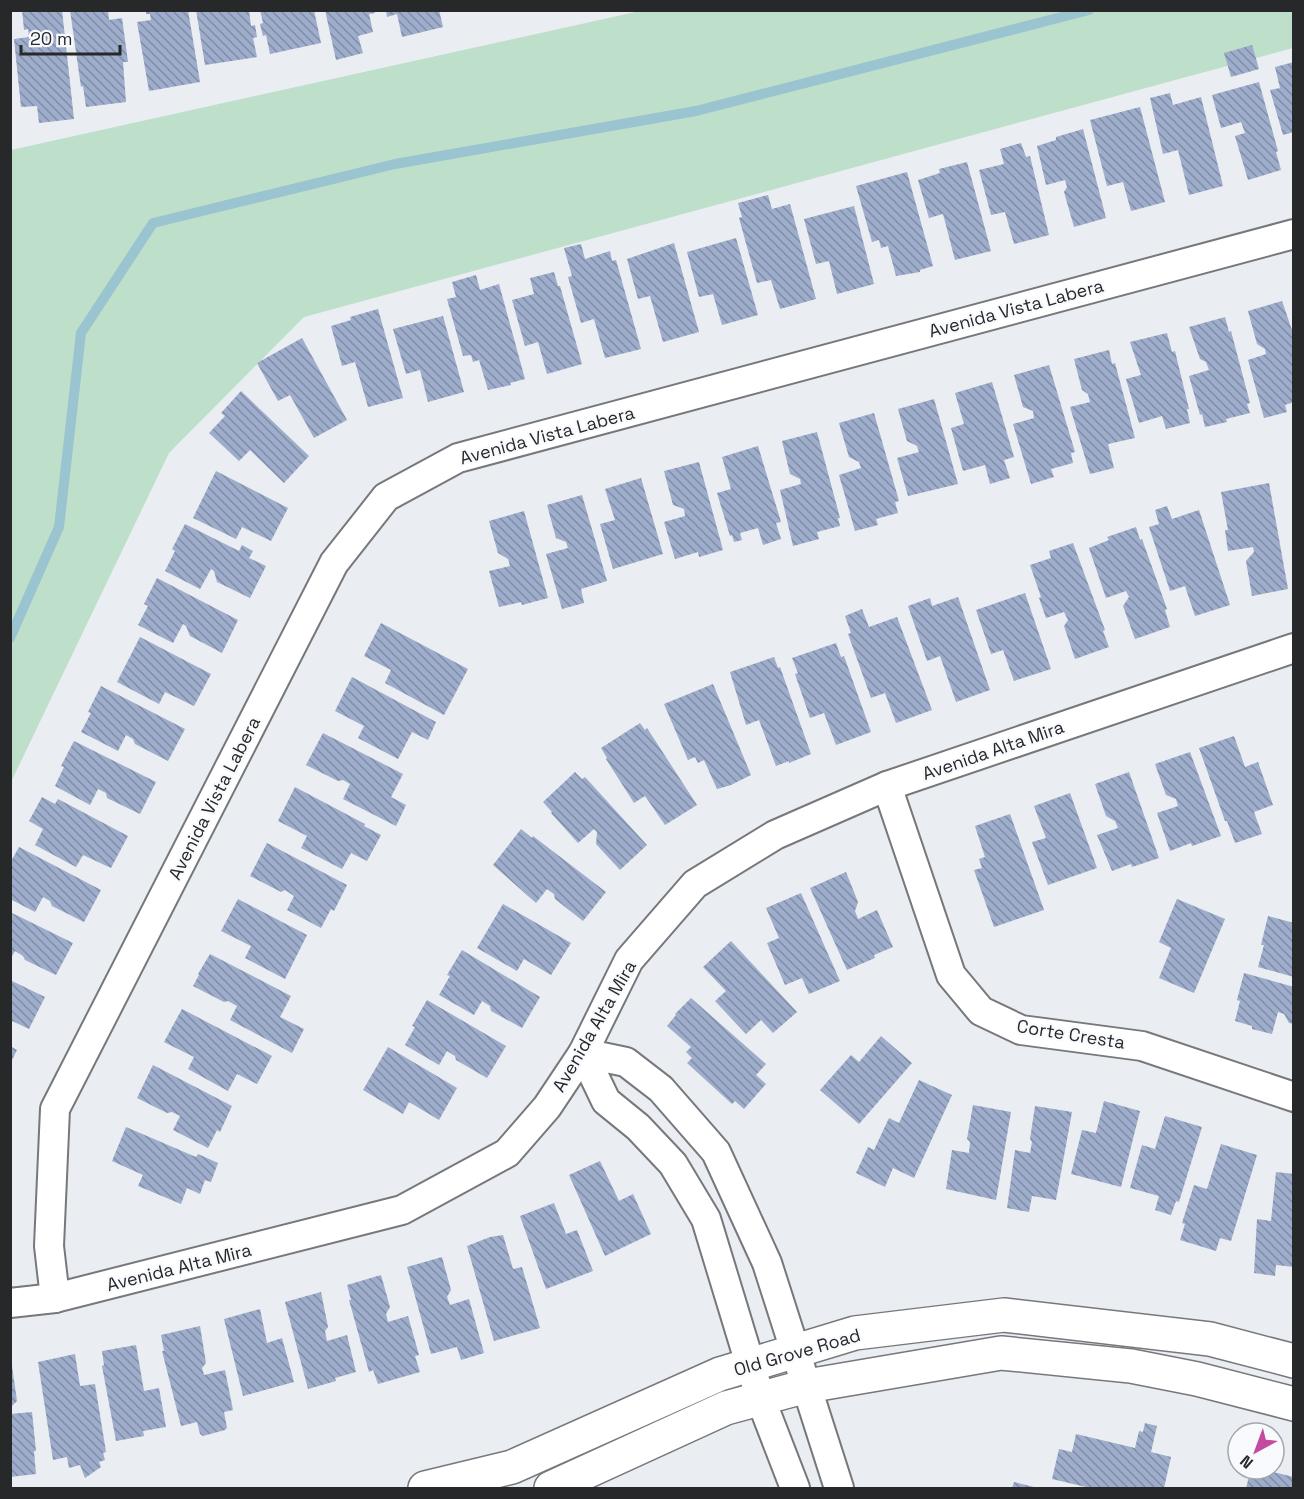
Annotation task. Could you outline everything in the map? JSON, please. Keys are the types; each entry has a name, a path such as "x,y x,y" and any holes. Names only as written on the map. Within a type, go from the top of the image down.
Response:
{"street":[{"name":"Avenida Vista Labera","path":"55,1298 49,1246 55,1109 334,563 386,498 458,458 1293,234"},
{"name":"Avenida Alta Mira","path":"10,1303 55,1298 402,1210 507,1153 548,1107 583,1053 630,960 695,884 775,835 887,786 1293,648"},
{"name":"Corte Cresta","path":"887,786 951,975 981,1011 1021,1030 1142,1046 1293,1097"},
{"path":"583,1053 626,1062 661,1089 716,1152 767,1263 839,1488"},
{"path":"583,1053 606,1101 638,1127 673,1164 706,1220 762,1400 795,1488"},
{"name":"Old Grove Road","path":"425,1488 512,1467 720,1374 855,1333 1004,1315 1210,1339 1293,1361"},
{"name":"Old Grove Road","path":"551,1488 726,1408 807,1386 1000,1353 1131,1366 1197,1379 1293,1404"}],"green space":[{"path":"640,11 1293,11 1293,48 304,317 169,453 11,782 11,150"}],"building":[{"path":"22,10 62,10 74,119 39,123 37,106 21,107 14,39 29,37 28,29 24,30"},
{"path":"70,10 108,10 109,20 122,18 128,62 123,62 126,102 86,107"},
{"path":"146,10 188,10 200,82 149,91 137,22 151,20"},
{"path":"196,10 249,10 251,26 255,25 257,37 253,38 257,57 205,65"},
{"path":"260,10 314,10 321,43 270,54 266,35 263,36 260,24 263,23"},
{"path":"325,10 374,10 375,13 369,14 373,32 358,36 363,53 336,60"},
{"path":"386,10 439,10 443,27 402,37 397,14 387,17"},
{"path":"1252,45 1259,69 1231,77 1224,53"},
{"path":"1294,62 1294,132 1283,135 1270,90 1280,88 1275,67"},
{"path":"1259,82 1281,170 1248,180 1235,136 1245,133 1241,122 1221,128 1212,95"},
{"path":"1170,93 1173,105 1201,97 1223,186 1189,195 1178,150 1163,154 1150,98"},
{"path":"1140,107 1165,202 1131,211 1123,182 1107,186 1090,120"},
{"path":"1083,129 1106,218 1074,227 1064,192 1067,187 1065,180 1046,185 1037,146 1056,140 1056,137"},
{"path":"1021,143 1026,157 1030,156 1049,235 1014,244 1005,212 991,215 979,170 1004,164 1000,149"},
{"path":"967,162 991,251 955,260 943,214 929,218 918,180 940,173 939,169"},
{"path":"907,172 933,266 920,270 920,272 896,276 888,246 881,248 879,240 872,242 856,186"},
{"path":"768,195 772,209 790,204 816,299 780,309 771,280 757,283 739,218 742,217 738,203"},
{"path":"854,206 874,284 837,294 829,261 816,264 804,219"},
{"path":"736,238 758,315 722,325 713,294 699,297 687,252"},
{"path":"674,243 699,332 663,342 650,296 638,299 627,259"},
{"path":"581,244 585,259 610,251 612,261 616,260 641,349 605,358 594,319 581,323 568,277 572,276 564,248"},
{"path":"554,272 582,364 547,374 538,342 525,346 512,300 534,294 530,278"},
{"path":"476,275 480,290 499,284 525,379 488,390 479,360 473,362 471,355 463,356 447,299 456,297 452,282"},
{"path":"1282,301 1294,336 1294,402 1285,405 1287,412 1264,418 1248,360 1266,354 1265,349 1257,344 1248,311"},
{"path":"378,309 403,398 368,407 355,362 342,366 331,326 351,320 350,317"},
{"path":"443,316 464,392 428,402 420,370 406,374 393,329"},
{"path":"1225,317 1229,332 1231,331 1250,403 1247,404 1250,413 1205,427 1189,376 1209,370 1206,362 1200,359 1189,327"},
{"path":"1167,333 1172,352 1175,351 1189,409 1187,409 1190,423 1166,429 1162,416 1139,423 1126,379 1141,375 1130,342"},
{"path":"302,338 347,420 314,438 290,395 278,401 257,363"},
{"path":"1109,350 1112,364 1115,363 1135,438 1108,444 1114,468 1090,474 1070,407 1090,402 1088,394 1082,390 1074,359"},
{"path":"1049,365 1075,452 1071,453 1073,463 1051,469 1054,477 1031,484 1013,424 1034,418 1033,411 1023,407 1014,375"},
{"path":"992,382 1014,457 1004,460 1010,478 990,484 985,465 963,471 951,428 964,424 955,393"},
{"path":"241,391 309,456 284,483 250,450 239,461 209,433 225,416 221,413"},
{"path":"934,399 958,484 908,496 897,458 919,452 917,446 907,441 898,409"},
{"path":"874,413 899,501 895,502 898,513 876,519 878,525 855,531 839,475 861,468 859,462 849,457 839,423"},
{"path":"817,432 840,518 838,518 840,526 817,532 819,539 793,546 780,490 801,484 800,479 790,474 782,441"},
{"path":"758,446 781,522 776,523 781,539 763,545 758,528 740,533 742,540 734,542 732,535 730,536 717,493 731,489 722,457"},
{"path":"699,462 723,550 699,557 698,552 675,559 664,522 685,516 684,509 673,505 664,471"},
{"path":"216,471 288,508 271,541 242,527 236,539 193,518"},
{"path":"641,478 663,554 613,569 600,524 615,520 605,489"},
{"path":"1269,483 1288,589 1252,596 1246,561 1254,552 1253,547 1228,551 1225,530 1228,530 1221,492"},
{"path":"582,495 607,581 581,589 584,603 562,609 546,554 568,548 566,542 556,538 547,505"},
{"path":"1167,506 1172,519 1199,510 1230,605 1195,616 1185,586 1170,591 1149,527 1159,524 1155,510"},
{"path":"524,511 548,598 522,605 521,602 499,607 489,571 510,566 508,559 498,553 489,521"},
{"path":"185,524 239,551 242,545 253,551 249,558 266,566 250,598 217,582 214,571 211,569 200,589 165,571 175,551 172,549"},
{"path":"1136,527 1167,609 1165,610 1170,627 1135,639 1123,606 1129,597 1126,591 1106,598 1089,548 1109,540 1107,537"},
{"path":"1073,543 1109,647 1075,659 1064,626 1068,620 1064,612 1046,618 1030,565 1051,558 1049,551"},
{"path":"157,578 238,620 222,653 190,636 183,624 173,643 138,625 148,606 144,604"},
{"path":"1025,593 1051,669 1014,681 1003,650 991,654 976,610"},
{"path":"958,597 990,690 956,702 940,656 927,661 908,606 930,598 932,606"},
{"path":"862,609 869,627 897,617 932,710 896,723 885,693 871,698 848,634 851,633 845,616"},
{"path":"381,623 468,669 444,715 385,683 391,670 364,656"},
{"path":"140,637 211,674 194,706 165,692 159,704 117,682"},
{"path":"836,643 841,657 844,656 871,732 836,745 824,713 810,718 792,658"},
{"path":"774,657 778,668 780,667 811,754 776,766 759,720 746,725 730,672"},
{"path":"352,677 436,722 428,740 412,732 398,759 358,738 364,726 335,711"},
{"path":"713,684 751,775 717,789 704,760 698,763 695,757 688,760 664,704"},
{"path":"101,686 185,729 168,761 135,744 133,739 126,735 118,751 81,732"},
{"path":"640,723 645,730 647,728 697,805 665,825 645,796 634,803 601,748"},
{"path":"323,733 403,774 391,797 406,805 396,826 343,799 350,784 343,780 338,781 306,765"},
{"path":"1234,736 1245,767 1258,762 1273,805 1254,812 1262,834 1235,843 1199,748"},
{"path":"74,741 156,782 140,814 107,798 106,793 98,789 90,805 55,786 64,767 61,766"},
{"path":"1190,752 1221,836 1170,851 1157,813 1178,806 1176,799 1166,795 1155,764"},
{"path":"575,772 582,779 585,777 647,845 620,870 596,844 597,832 594,829 578,843 543,802"},
{"path":"1129,772 1159,858 1112,871 1097,835 1118,828 1115,821 1106,816 1095,784"},
{"path":"295,787 365,824 364,826 381,835 367,861 351,853 342,869 301,848 307,836 278,821"},
{"path":"1070,793 1097,868 1048,885 1032,842 1046,838 1034,806"},
{"path":"42,797 55,804 58,799 128,836 111,868 83,855 76,867 35,845 43,829 29,821"},
{"path":"1010,814 1044,910 994,927 974,870 982,868 979,859 985,857 975,826"},
{"path":"521,829 606,892 583,921 555,899 554,894 547,889 536,903 493,865"},
{"path":"267,843 347,885 334,911 331,909 321,928 287,910 294,896 250,876"},
{"path":"19,847 101,890 84,922 52,906 50,901 43,897 35,912 10,899 10,863"},
{"path":"846,872 858,902 855,911 858,919 877,910 893,947 847,970 810,888"},
{"path":"801,893 840,981 809,994 802,978 785,985 767,943 779,938 766,908"},
{"path":"238,899 307,935 285,979 245,958 251,946 221,931"},
{"path":"1177,899 1225,919 1194,993 1159,978 1171,948 1159,942"},
{"path":"503,904 571,943 551,975 524,959 517,971 477,948"},
{"path":"10,912 73,943 56,975 25,960 15,951 10,960"},
{"path":"1268,916 1294,923 1294,977 1258,967"},
{"path":"731,941 797,1012 773,1033 761,1020 746,1034 715,1001 726,991 703,967"},
{"path":"462,950 540,997 522,1028 491,1011 490,1006 482,1001 474,1015 439,995 450,976 447,975"},
{"path":"210,954 291,996 280,1017 304,1029 292,1053 230,1020 237,1006 193,986"},
{"path":"1244,973 1294,987 1294,1024 1289,1023 1284,1014 1278,1012 1272,1034 1252,1029 1252,1026 1235,1021 1240,1001 1237,1000"},
{"path":"10,980 45,997 29,1029 10,1020"},
{"path":"691,998 766,1064 756,1075 766,1084 744,1109 735,1101 732,1104 687,1063 692,1058 686,1052 691,1047 667,1026"},
{"path":"427,1000 506,1046 487,1078 456,1060 455,1056 447,1051 439,1065 405,1045 415,1027 412,1026"},
{"path":"182,1009 272,1056 257,1084 237,1074 228,1091 188,1069 194,1057 164,1042"},
{"path":"881,1036 912,1063 859,1124 820,1090 851,1055 859,1062"},
{"path":"10,1046 17,1050 10,1064"},
{"path":"388,1047 457,1088 439,1120 409,1102 403,1114 363,1090"},
{"path":"153,1065 232,1106 220,1132 217,1130 208,1148 173,1130 180,1116 172,1112 167,1113 137,1098"},
{"path":"919,1080 952,1095 914,1178 893,1168 885,1187 856,1173 868,1147 874,1150 889,1118 899,1123"},
{"path":"1104,1101 1140,1111 1121,1187 1071,1174 1082,1130 1096,1133"},
{"path":"973,1105 1011,1112 996,1200 946,1189 952,1150 969,1153 970,1142 967,1139"},
{"path":"1035,1106 1072,1112 1056,1200 1032,1196 1029,1212 1007,1208 1015,1150 1030,1153"},
{"path":"1165,1116 1202,1127 1179,1202 1176,1201 1171,1215 1155,1210 1159,1196 1130,1188 1142,1145 1155,1149"},
{"path":"126,1127 196,1157 198,1154 218,1163 211,1182 205,1180 200,1194 187,1188 181,1204 138,1186 143,1175 112,1161"},
{"path":"1221,1144 1257,1155 1231,1241 1220,1238 1216,1251 1180,1240 1185,1224 1182,1223 1194,1185 1207,1189"},
{"path":"600,1161 619,1201 633,1194 651,1234 605,1256 569,1175"},
{"path":"1276,1172 1294,1174 1294,1267 1276,1265 1275,1276 1254,1273 1257,1219 1271,1221"},
{"path":"554,1203 566,1234 577,1230 593,1271 546,1289 520,1216"},
{"path":"503,1235 513,1269 522,1267 540,1328 494,1341 467,1246 490,1237"},
{"path":"442,1257 451,1290 447,1297 450,1305 469,1299 484,1353 461,1360 457,1347 431,1354 407,1267"},
{"path":"381,1275 390,1307 386,1314 388,1322 408,1316 419,1355 415,1356 420,1372 378,1384 373,1370 369,1372 347,1285"},
{"path":"321,1292 328,1327 325,1331 327,1341 347,1335 356,1372 335,1378 336,1381 308,1389 285,1302"},
{"path":"260,1309 267,1343 282,1338 294,1382 243,1396 224,1319"},
{"path":"200,1326 206,1363 202,1368 204,1375 225,1370 233,1410 224,1412 227,1428 225,1430 203,1436 200,1434 197,1422 181,1426 162,1351 164,1351 161,1335"},
{"path":"136,1345 144,1391 159,1388 166,1427 143,1431 144,1436 116,1441 102,1366 104,1365 102,1351"},
{"path":"75,1354 80,1386 95,1384 106,1452 103,1453 105,1460 99,1462 101,1467 85,1478 80,1465 69,1468 67,1457 53,1460 38,1362"},
{"path":"10,1366 12,1366 17,1401 10,1408"},
{"path":"32,1412 36,1474 10,1477 10,1414"},
{"path":"1145,1423 1157,1426 1151,1452 1171,1457 1164,1488 1090,1488 1052,1479 1059,1449 1072,1452 1076,1434 1135,1448 1139,1431 1143,1432"},
{"path":"1286,1475 1294,1477 1294,1488 1246,1488 1248,1481 1286,1481"},
{"path":"1014,1482 1038,1488 1012,1488"}],"waterway":[{"path":"10,638 59,527 81,333 153,223 395,164 696,111 1089,10"}]}
